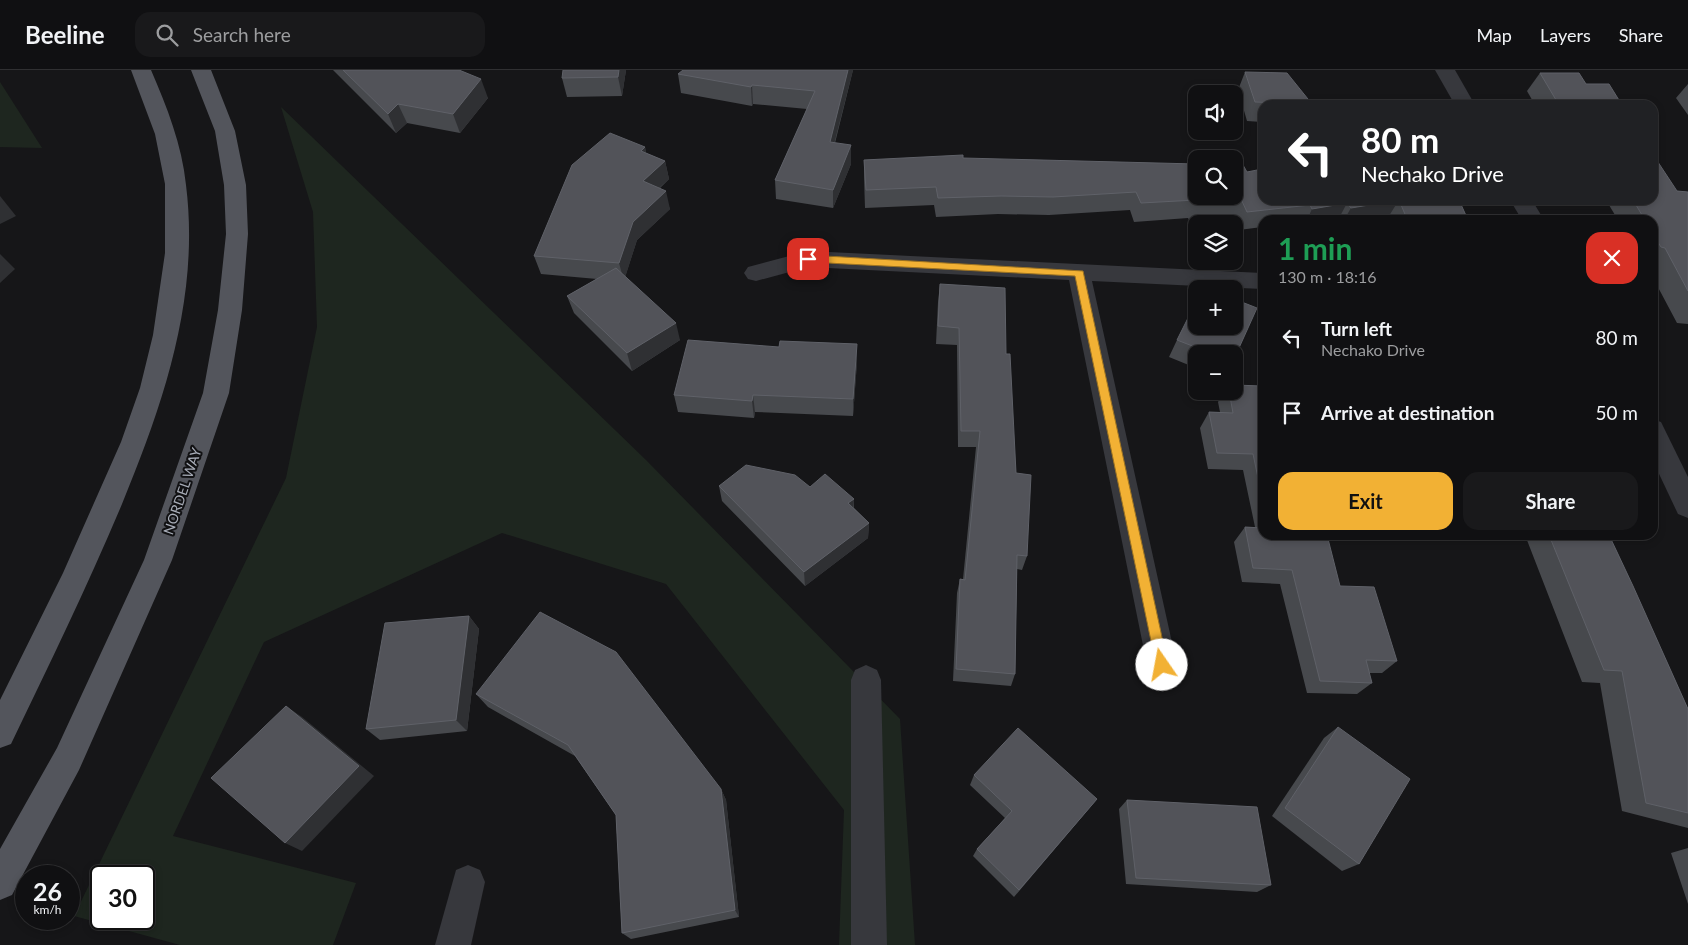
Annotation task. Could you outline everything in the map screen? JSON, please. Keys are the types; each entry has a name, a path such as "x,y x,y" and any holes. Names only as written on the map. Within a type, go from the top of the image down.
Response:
{"main road":[{"path":"0,733 84,561 145,413 166,333 178,242 177,199 169,150 152,95 141,70"},
{"name":"NORDEL WAY","path":"0,884 68,759 158,560 216,394 230,310 237,234 235,185 225,131 201,70"}],"street":[{"path":"1445,70 1462,100"},
{"path":"756,272 808,259 1258,281"},
{"path":"1079,273 1162,665"},
{"path":"1658,443 1688,506"},
{"path":"866,680 869,945"},
{"path":"453,945 468,882"}],"shaded area":[{"path":"0,82 42,148 0,147"},
{"path":"281,107 646,460 900,719 915,945 839,945 844,810 666,584 502,533 264,642 173,836 356,883 333,945 180,945 125,930 155,930 155,865 99,865 286,478 317,327 313,212"},
{"path":"90,883 90,920 80,918 80,904"}],"building":[{"path":"343,70 459,70 481,79 453,114 398,104 388,114"},
{"path":"563,70 619,70 618,77 562,78"},
{"path":"683,70 848,70 830,142 851,145 833,190 775,180 815,91 752,85 751,87 678,74"},
{"path":"1245,72 1287,73 1309,100 1258,100 1258,102 1255,102"},
{"path":"1540,73 1579,73 1586,84 1609,84 1619,100 1556,100"},
{"path":"610,133 645,147 641,151 665,161 643,181 666,191 633,222 619,263 534,256 572,165"},
{"path":"963,155 963,158 1188,164 1188,200 1141,203 1136,192 1053,197 938,198 936,187 866,190 864,160"},
{"path":"1658,162 1677,191 1688,192 1688,291 1665,248 1661,247 1658,242 1658,215 1642,215 1636,205 1658,205"},
{"path":"1243,165 1247,172 1258,170 1258,205 1310,205 1247,212 1243,203"},
{"path":"1310,205 1335,205 1312,209"},
{"path":"1349,205 1369,205 1351,208"},
{"path":"1401,205 1461,205 1466,215 1405,215"},
{"path":"616,268 676,323 627,353 567,296"},
{"path":"940,284 1005,288 1006,354 1010,354 1016,473 1031,475 1027,556 1017,555 1015,674 956,669 960,579 965,580 980,431 961,431 959,328 938,326"},
{"path":"1243,303 1257,308 1240,345 1190,345 1177,340 1188,318 1188,335 1243,335"},
{"path":"688,340 779,347 780,341 857,344 853,399 753,395 752,401 674,395"},
{"path":"1243,385 1258,386 1258,478 1253,454 1217,453 1209,412 1233,413 1231,400 1243,400"},
{"path":"746,465 795,475 810,487 825,474 854,499 848,503 869,523 804,572 719,486"},
{"path":"1245,527 1258,528 1258,540 1328,540 1340,586 1374,587 1397,661 1366,660 1372,683 1320,681 1292,570 1253,568"},
{"path":"1551,540 1611,540 1688,709 1688,813 1646,803 1622,671 1604,670"},
{"path":"540,612 616,652 721,789 735,910 622,933 616,815 568,745 476,694"},
{"path":"469,616 456,720 366,729 385,623"},
{"path":"286,706 359,766 285,843 211,778"},
{"path":"1338,727 1410,779 1359,864 1285,808"},
{"path":"1018,728 1097,799 1019,890 977,849 1012,811 974,775"},
{"path":"1127,800 1257,807 1271,885 1136,878"}],"route":[{"path":"808,259 1079,273 1162,665"}]}
